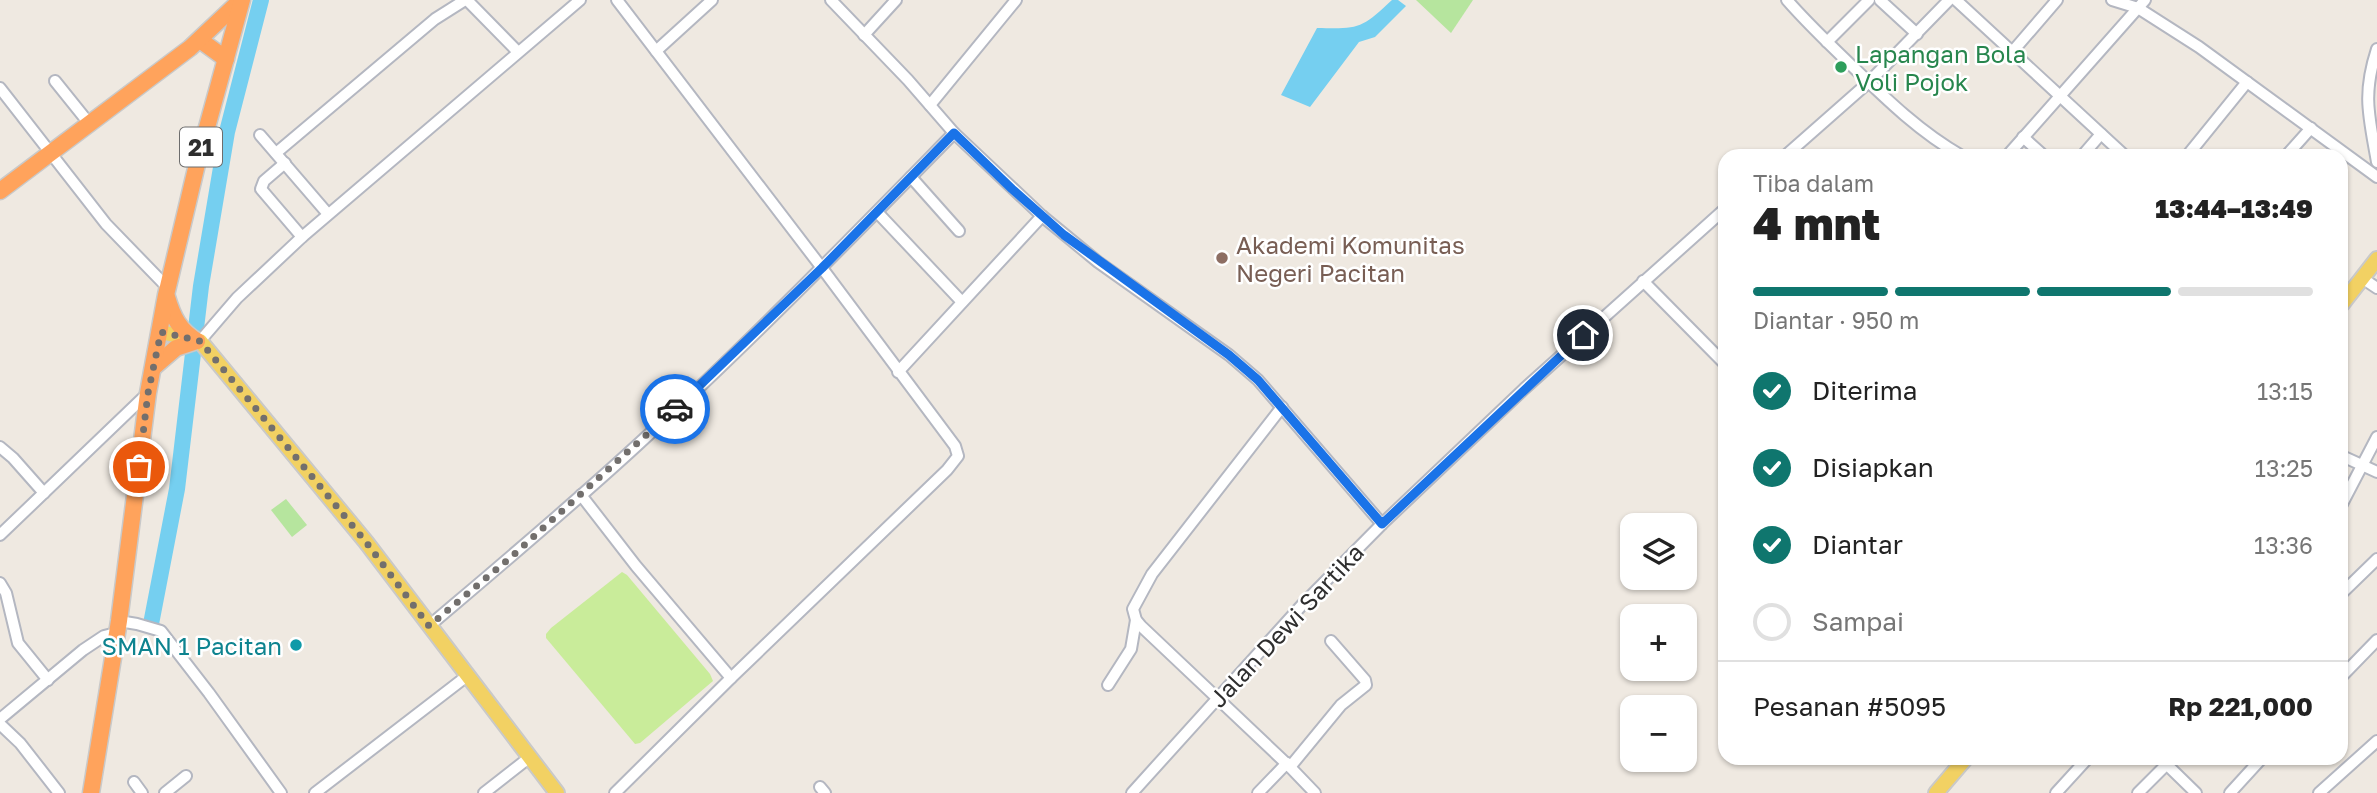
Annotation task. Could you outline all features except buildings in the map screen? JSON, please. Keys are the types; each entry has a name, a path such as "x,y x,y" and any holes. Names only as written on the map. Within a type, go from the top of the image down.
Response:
{"highway":[{"path":"0,191 200,40 242,0"},
{"name":"21","path":"91,793 118,627 148,393 167,291 198,160 242,0"},
{"path":"200,40 226,59"},
{"path":"154,367 171,351 195,340 178,325 167,291"}],"main road":[{"path":"2348,296 2377,259"},
{"path":"161,332 195,340 366,542 557,793"},
{"path":"1936,793 1960,765"}],"street":[{"path":"276,153 435,19 466,0 518,52"},
{"path":"195,340 328,214 580,0"},
{"path":"615,793 947,470 958,456 956,446 617,0"},
{"path":"656,51 712,0"},
{"path":"831,0 954,133 1042,216 1098,261 1229,355 1258,380 1382,524"},
{"path":"864,35 896,0"},
{"path":"930,105 1016,0"},
{"path":"1787,0 1870,82 1935,139 1951,149"},
{"path":"1827,42 1869,0"},
{"path":"1880,0 1917,34"},
{"path":"1793,149 1870,82 1949,0"},
{"path":"1956,0 2117,149"},
{"path":"2012,51 2057,0"},
{"path":"2112,0 2142,4 2339,149"},
{"path":"2013,149 2142,4"},
{"path":"2377,49 2370,71 2367,111 2377,162"},
{"path":"55,81 88,122"},
{"path":"2193,149 2247,82"},
{"path":"0,88 106,224 167,291"},
{"path":"2292,149 2311,128"},
{"path":"429,626 645,438 822,268 954,133"},
{"path":"2088,149 2101,134"},
{"path":"260,135 328,214"},
{"path":"2023,137 2036,149"},
{"path":"2348,155 2377,177"},
{"path":"285,163 264,181 261,189 302,237"},
{"path":"911,177 959,231"},
{"path":"877,212 962,302"},
{"name":"Jalan Dewi Sartika","path":"1138,791 1217,697 1382,524 1524,389 1718,215"},
{"path":"898,372 1042,216"},
{"path":"2362,278 2377,288"},
{"path":"1643,281 1718,357"},
{"path":"0,535 148,393"},
{"path":"1108,685 1131,649 1136,620 1133,609 1152,574 1282,407"},
{"path":"127,413 143,441"},
{"path":"2348,493 2377,438"},
{"path":"0,447 44,493"},
{"path":"2348,459 2377,472"},
{"path":"581,495 636,566 731,678"},
{"path":"2348,587 2377,559"},
{"path":"0,583 5,589 18,643 48,680"},
{"path":"1136,620 1315,793"},
{"path":"59,793 0,722 82,650 118,627 136,624 157,629 209,692 281,793"},
{"path":"2348,670 2377,640"},
{"path":"1258,793 1289,765 1341,705 1366,685 1365,680 1331,641"},
{"path":"315,793 467,676"},
{"path":"2319,793 2377,741"},
{"path":"484,793 530,757"},
{"path":"2056,793 2082,765"},
{"path":"2138,793 2162,765"},
{"path":"2171,765 2196,793"},
{"path":"2230,793 2256,765"},
{"path":"165,793 186,776"},
{"path":"134,782 142,793"}],"green space":[{"path":"1416,0 1473,0 1451,33"},
{"path":"286,499 307,525 292,537 271,510"},
{"path":"622,572 710,674 713,681 640,743 635,744 546,638 551,628"}],"water":[{"path":"1392,0 1398,0 1406,6 1375,37 1359,42 1310,107 1281,95 1317,28 1359,25"}],"waterway":[{"path":"151,624 177,489 201,286 227,132 261,0"}],"way so far":[{"path":"139,467 148,393 161,332 200,341 366,542 429,626 511,557 675,409"}],"place":[{"name":"Lapangan Bola Voli Pojok","path":"1841,67"},
{"name":"Akademi Komunitas Negeri Pacitan","path":"1222,258"},
{"name":"SMAN 1 Pacitan","path":"296,645"}],"route":[{"path":"675,409 822,268 954,133 1064,235 1229,355 1258,380 1382,524 1583,335"}]}
